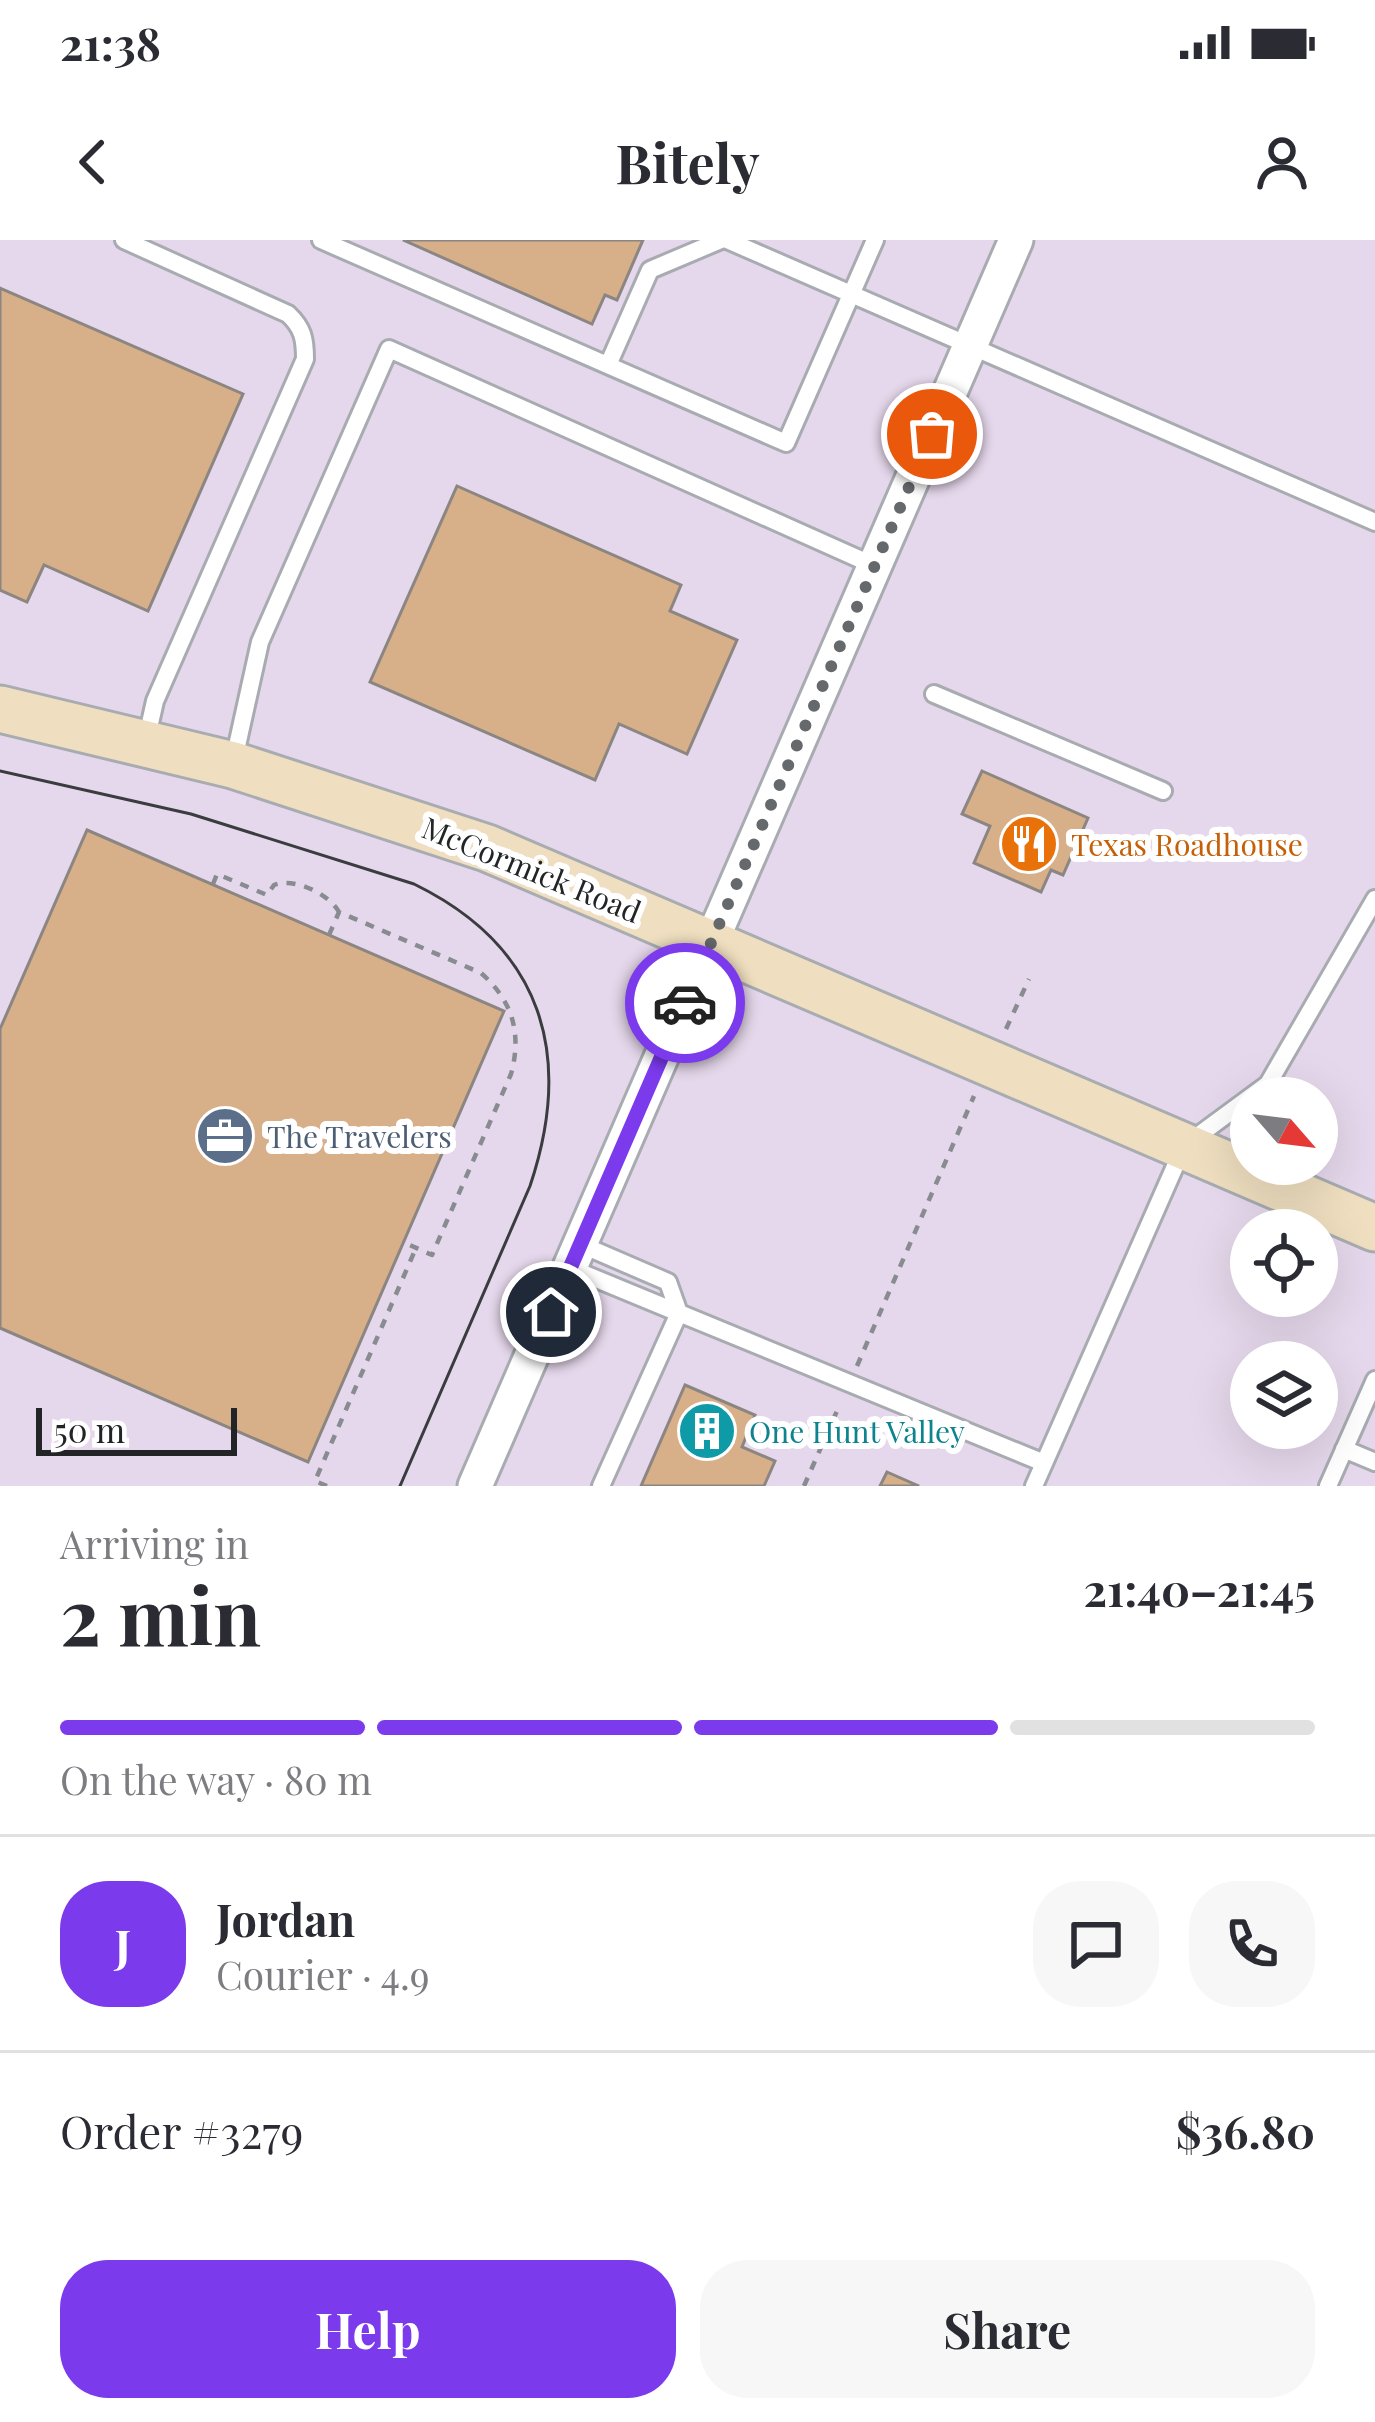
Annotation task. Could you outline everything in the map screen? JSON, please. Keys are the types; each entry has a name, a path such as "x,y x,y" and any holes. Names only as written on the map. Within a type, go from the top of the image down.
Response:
{"main road":[{"name":"McCormick Road","path":"0,709 233,765 487,848 1375,1228"}],"street":[{"path":"475,1486 1016,240"}],"lane":[{"path":"124,240 289,314 301,326 305,343 305,359 155,700 145,742"},
{"path":"321,240 786,443 875,240"},
{"path":"608,365 650,270 724,240 1375,522"},
{"path":"233,765 260,643 389,349 875,566"},
{"path":"934,694 1163,791"},
{"path":"1034,1486 1184,1146 1268,1084 1374,904"},
{"path":"575,1256 679,1313 1044,1463"},
{"path":"601,1486 679,1313"},
{"path":"1328,1486 1375,1380"},
{"path":"1344,1449 1375,1462"}],"path":[{"path":"213,884 217,874 267,895 274,885 291,881 333,902 339,912 481,974 495,986 513,1016 516,1055 511,1074 432,1256 403,1242"},
{"path":"328,935 339,912"},
{"path":"1006,1029 1029,979"},
{"path":"804,1486 974,1096"},
{"path":"327,1486 315,1481 416,1248"}],"shaded area":[{"path":"0,240 1375,240 1375,1486 0,1486"}],"building":[{"path":"403,240 643,240 617,300 605,295 592,324"},
{"path":"0,288 243,394 148,611 44,565 27,602 0,590"},
{"path":"457,486 681,585 670,611 737,640 687,754 619,724 595,780 370,682"},
{"name":"Texas Roadhouse","path":"982,771 1088,818 1063,875 1051,870 1041,892 974,863 990,826 962,814"},
{"name":"The Travelers","path":"87,830 504,1011 308,1462 0,1328 0,1029"},
{"name":"One Hunt Valley","path":"685,1385 755,1415 742,1447 775,1461 764,1486 641,1486"},
{"name":"One Hunt Valley","path":"887,1472 919,1486 880,1486"}],"tram line":[{"path":"0,771 191,814 414,884 458,910 493,939 519,973 537,1010 547,1049 549,1092 543,1138 530,1186 400,1486"}],"way so far":[{"path":"685,1003 932,434"}],"place":[{"name":"Texas Roadhouse","path":"1029,844"},
{"name":"The Travelers","path":"225,1136"},
{"name":"One Hunt Valley","path":"707,1431"}],"route":[{"path":"551,1312 685,1003"}]}
